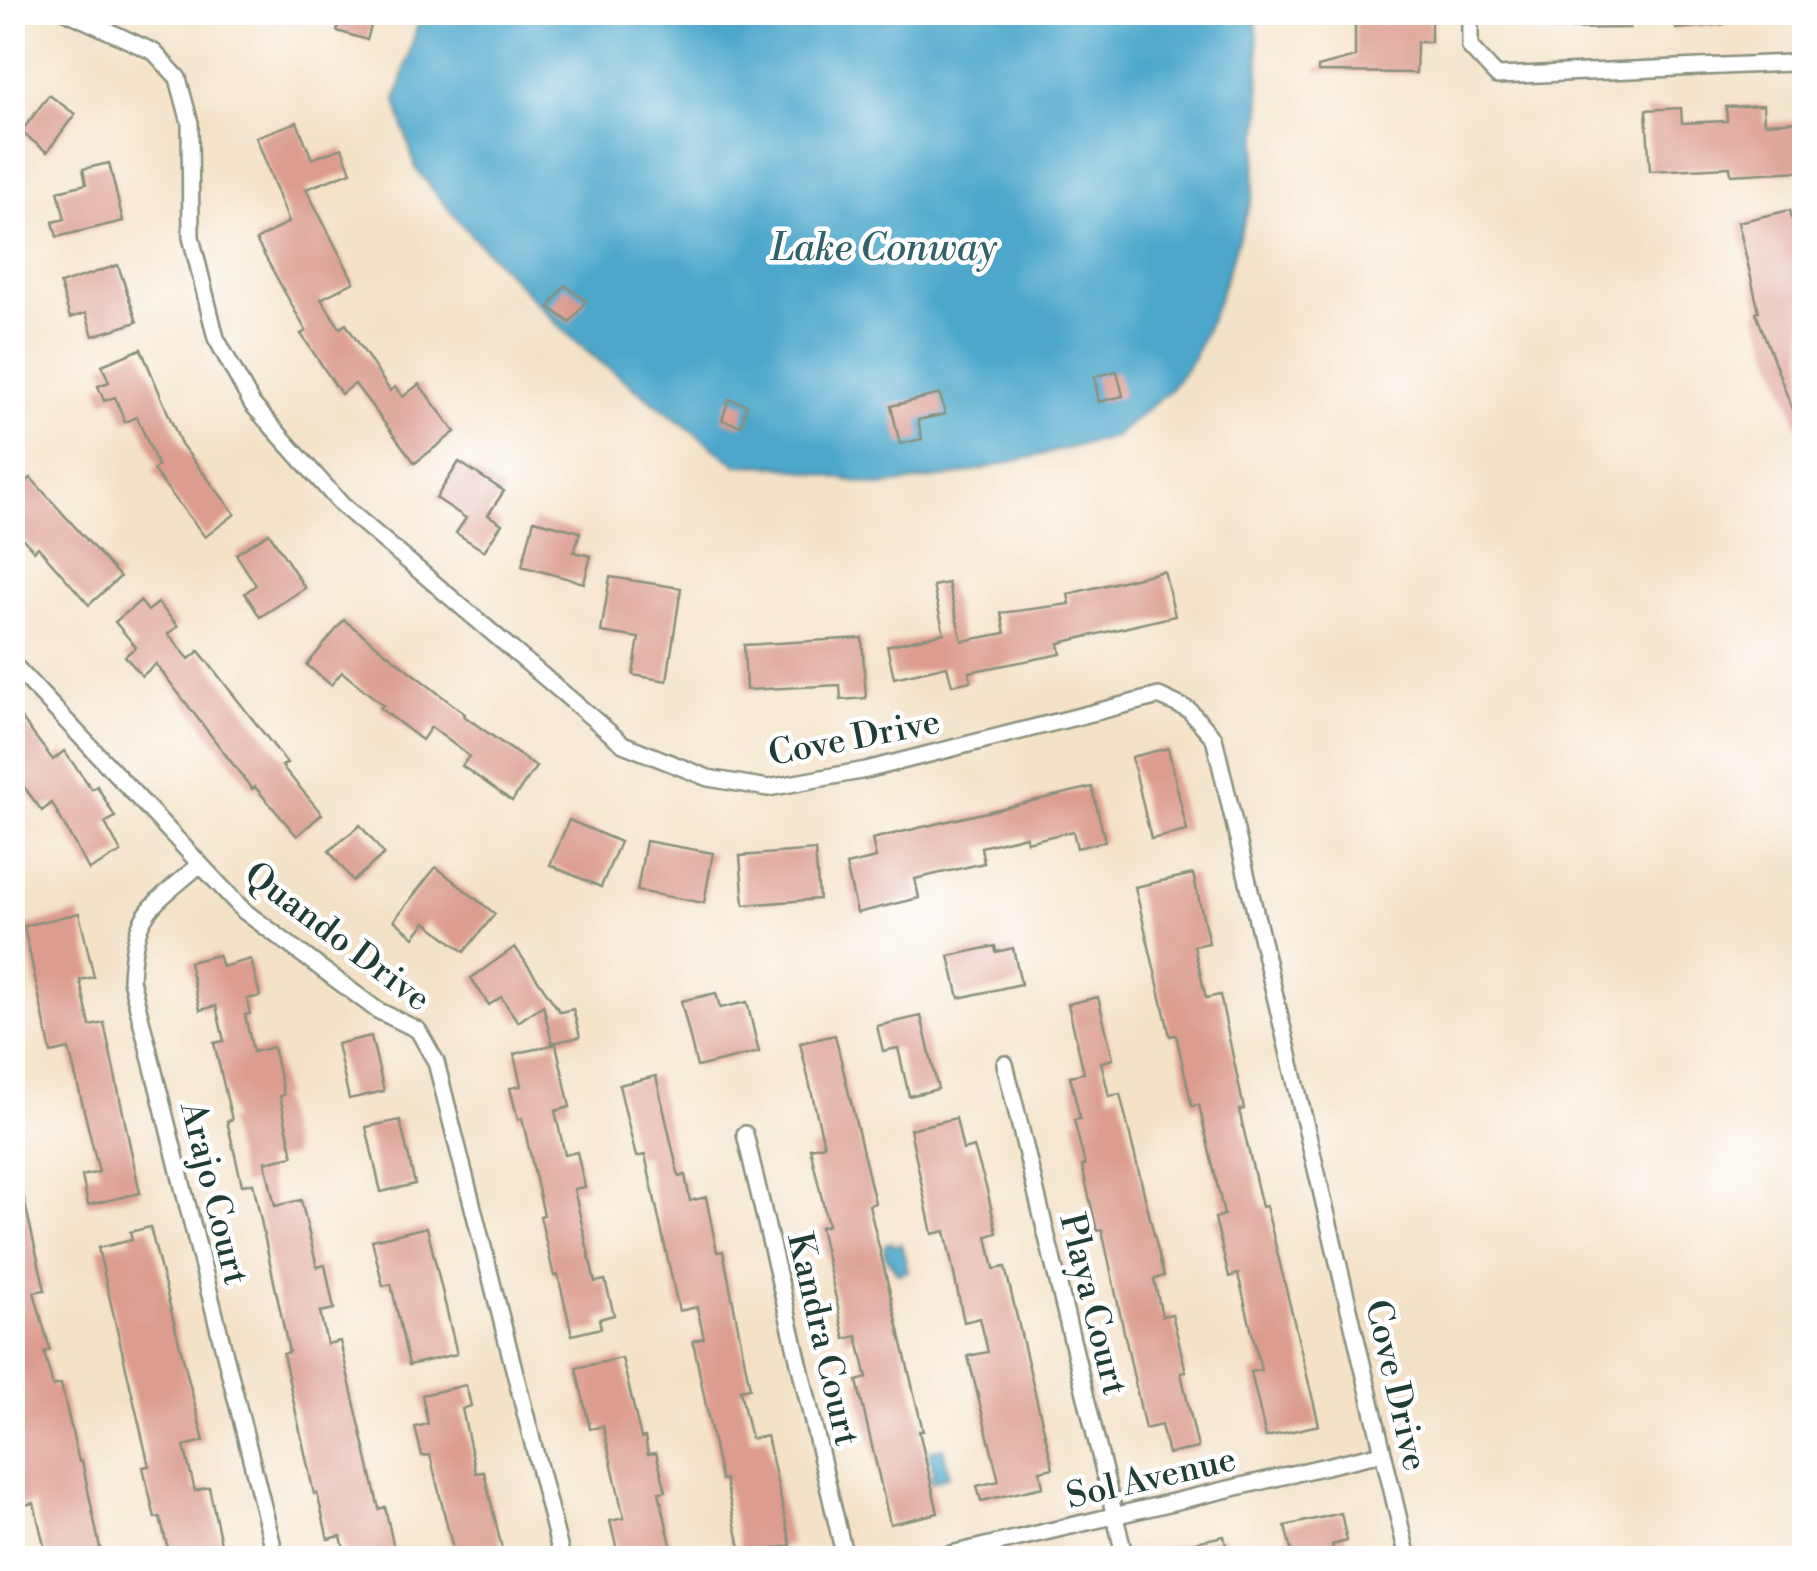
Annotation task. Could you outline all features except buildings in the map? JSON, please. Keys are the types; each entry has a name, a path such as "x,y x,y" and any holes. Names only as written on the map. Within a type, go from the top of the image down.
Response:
{"street":[{"name":"Cove Drive","path":"67,12 154,52 178,78 190,124 190,237 216,338 252,404 342,505 623,744 708,778 768,788 866,770 1159,696 1189,710 1214,738 1408,1558"},
{"path":"1470,12 1470,47 1497,76 1790,63 1804,68"},
{"name":"Quando Drive","path":"12,662 244,911 377,1010 418,1030 436,1062 562,1558"},
{"name":"Arajo Court","path":"199,865 144,913 133,942 131,980 276,1558"},
{"name":"Playa Court","path":"1005,1064 1124,1558"},
{"name":"Kandra Court","path":"745,1134 846,1558"},
{"name":"Sol Avenue","path":"934,1558 1382,1453"}],"water":[{"name":"Lake Conway","path":"1256,12 1261,112 1252,198 1216,306 1192,360 1170,390 1114,437 953,476 878,486 780,466 737,465 589,353 461,224 416,169 396,101 421,13"},
{"path":"892,1242 894,1246 901,1244 908,1271 898,1274 885,1255 885,1244"},
{"path":"943,1448 949,1475 931,1483 929,1476 934,1474 929,1451"}]}
